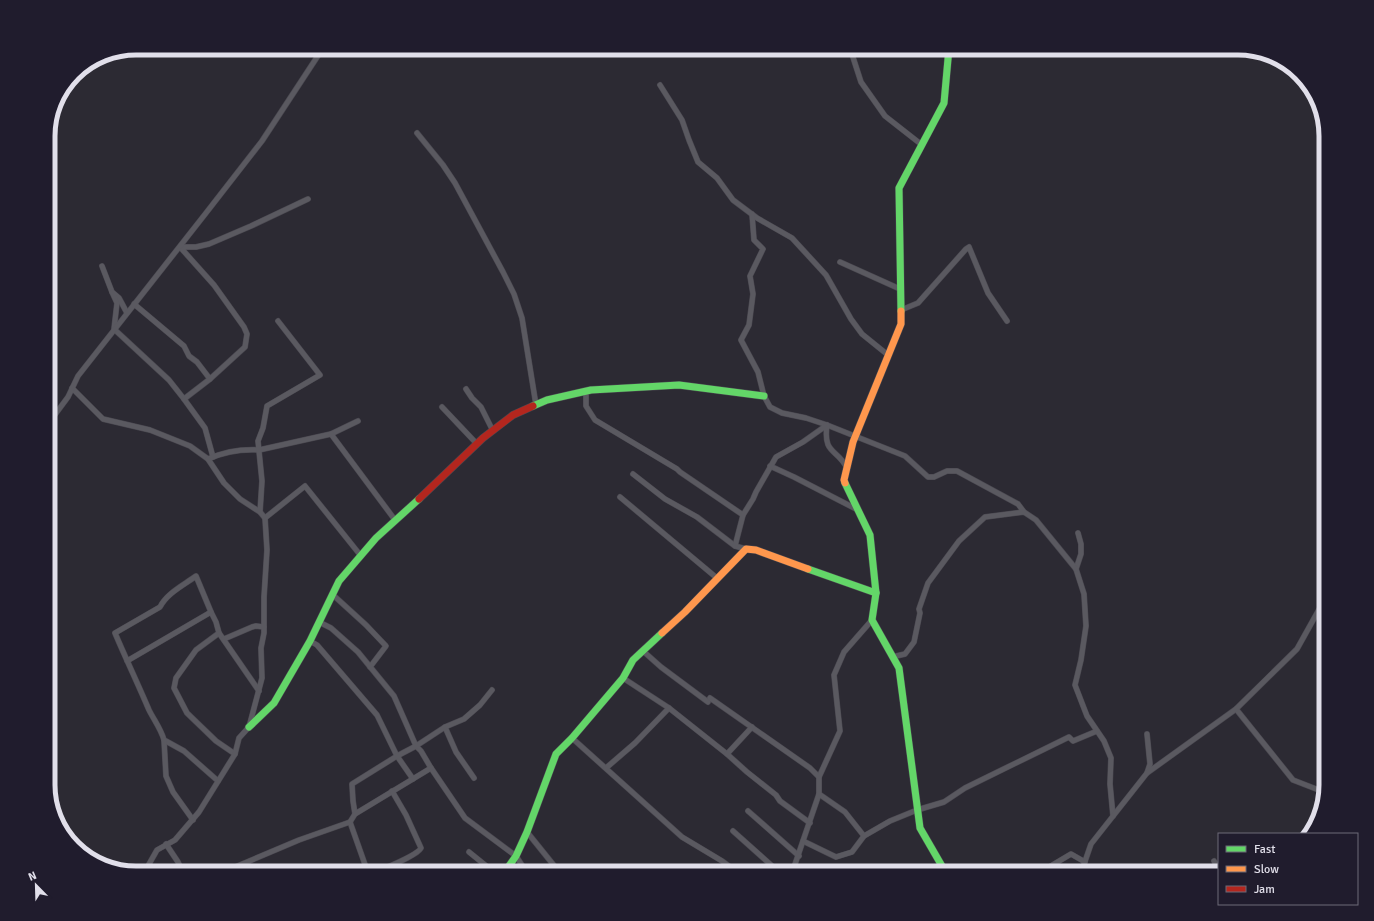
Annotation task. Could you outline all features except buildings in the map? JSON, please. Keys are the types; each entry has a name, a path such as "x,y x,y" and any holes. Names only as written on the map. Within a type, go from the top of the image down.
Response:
{"street":[{"path":"55,415 68,397 78,376 262,141 318,55"},
{"path":"852,55 861,82 885,116 922,145"},
{"path":"795,866 819,794 819,776 840,731 834,675 844,652 872,620 876,593 870,535 844,480 856,436 901,324 899,188 944,103 949,55"},
{"path":"660,84 682,120 698,162 717,178 732,200 792,238 826,275 851,319 862,334 888,355"},
{"path":"416,133 443,165 455,183 514,294 522,318 536,405"},
{"path":"180,247 196,247 209,244 308,199"},
{"path":"752,214 754,240 763,249 750,276 753,294 749,325 741,340 758,372 764,396 770,407 782,413 806,418 826,425 905,456 928,477 934,477 947,471 957,471 1018,504 1024,512 1036,520 1076,569 1084,594 1086,626 1081,660 1075,685 1087,716 1104,741 1111,758 1110,784 1113,816"},
{"path":"180,247 214,285 247,334 245,347 210,379 184,399"},
{"path":"901,310 918,303 966,249 970,247 988,294 1007,321"},
{"path":"840,262 900,289"},
{"path":"102,266 117,303 114,329"},
{"path":"112,292 119,298 127,313"},
{"path":"134,304 184,346 189,356 197,362 210,379"},
{"path":"260,512 262,481 258,439 263,428 267,406 320,375 278,321"},
{"path":"114,329 169,380 205,428 210,458 224,483 240,499 260,512 265,518 267,550 264,627 261,648 262,682 248,728"},
{"path":"148,866 156,850 175,840 193,820 235,754 239,738 274,703 310,641 339,581 376,538 434,486 476,444 492,431 513,415 547,400 586,391 679,385 764,396"},
{"path":"72,388 103,419 150,430 190,446 210,458 231,451 250,449 259,450 332,434 358,421"},
{"path":"466,389 481,407 492,431"},
{"path":"586,391 586,406 595,420 677,468 680,472 743,515"},
{"path":"442,407 476,444"},
{"path":"735,546 743,515 776,457 803,442 826,425"},
{"path":"826,425 825,437 829,448 847,468"},
{"path":"332,434 395,520"},
{"path":"770,466 858,510"},
{"path":"633,474 665,499 697,517 735,546 756,550 876,593"},
{"path":"265,518 305,486 361,556"},
{"path":"620,497 718,579"},
{"path":"892,657 905,654 914,642 920,614 919,609 928,583 959,541 985,517 1024,512"},
{"path":"1076,569 1081,549 1078,533"},
{"path":"509,866 516,856 527,832 556,754 572,738 623,678 633,660 685,612 746,549"},
{"path":"193,820 172,792 166,776 164,740 115,634 160,607 172,592 196,576 216,622 219,633 259,691"},
{"path":"332,594 366,625 386,646 370,667"},
{"path":"1084,866 1091,844 1147,773 1236,709 1298,649 1319,610"},
{"path":"127,661 211,612"},
{"path":"872,620 899,668 920,828 942,866"},
{"path":"319,622 331,628 358,652 394,696 416,746 421,751 465,818 516,856 523,866"},
{"path":"224,639 252,627 264,627"},
{"path":"219,633 196,650 176,678 174,688 187,713 216,741 235,754"},
{"path":"310,641 317,645 377,715 397,756 413,779"},
{"path":"643,651 661,667 752,727 819,776"},
{"path":"623,678 669,708 776,795 780,801 810,823"},
{"path":"355,814 352,784 445,727 464,719 480,705 492,690"},
{"path":"606,768 635,743 669,708"},
{"path":"1236,709 1293,780 1319,790"},
{"path":"445,727 456,752 474,778"},
{"path":"727,754 752,727"},
{"path":"803,841 836,857 852,852 864,836 890,821 917,810 944,802 965,788 1069,736 1073,741 1097,731"},
{"path":"1147,734 1150,764 1147,773"},
{"path":"572,738 682,837 729,866"},
{"path":"164,740 184,750 218,781"},
{"path":"238,866 299,840 350,822 355,814 431,768"},
{"path":"389,866 412,855 422,848 406,815 392,791"},
{"path":"819,794 845,812 864,836"},
{"path":"748,811 799,856"},
{"path":"350,822 366,866"},
{"path":"733,831 772,866"},
{"path":"527,832 554,866"},
{"path":"166,844 180,866"},
{"path":"469,852 486,866"},
{"path":"1051,866 1071,854 1085,862"},
{"path":"1214,861 1217,866"}],"traffic: fast":[{"path":"901,311 899,188 944,103 948,55"},
{"path":"533,406 547,400 591,390 679,385 764,396"},
{"path":"845,483 870,535 876,593 872,620 899,668 920,828 942,866"},
{"path":"249,727 274,703 310,641 339,581 376,538 419,499"},
{"path":"808,569 876,593"},
{"path":"509,866 516,856 527,832 556,754 572,738 623,678 633,660 662,633"}],"traffic: slow":[{"path":"845,483 844,480 853,442 901,324 901,311"},
{"path":"662,633 685,612 746,549 756,550 808,569"}],"traffic: jam":[{"path":"419,499 483,438 513,415 533,406"}]}
